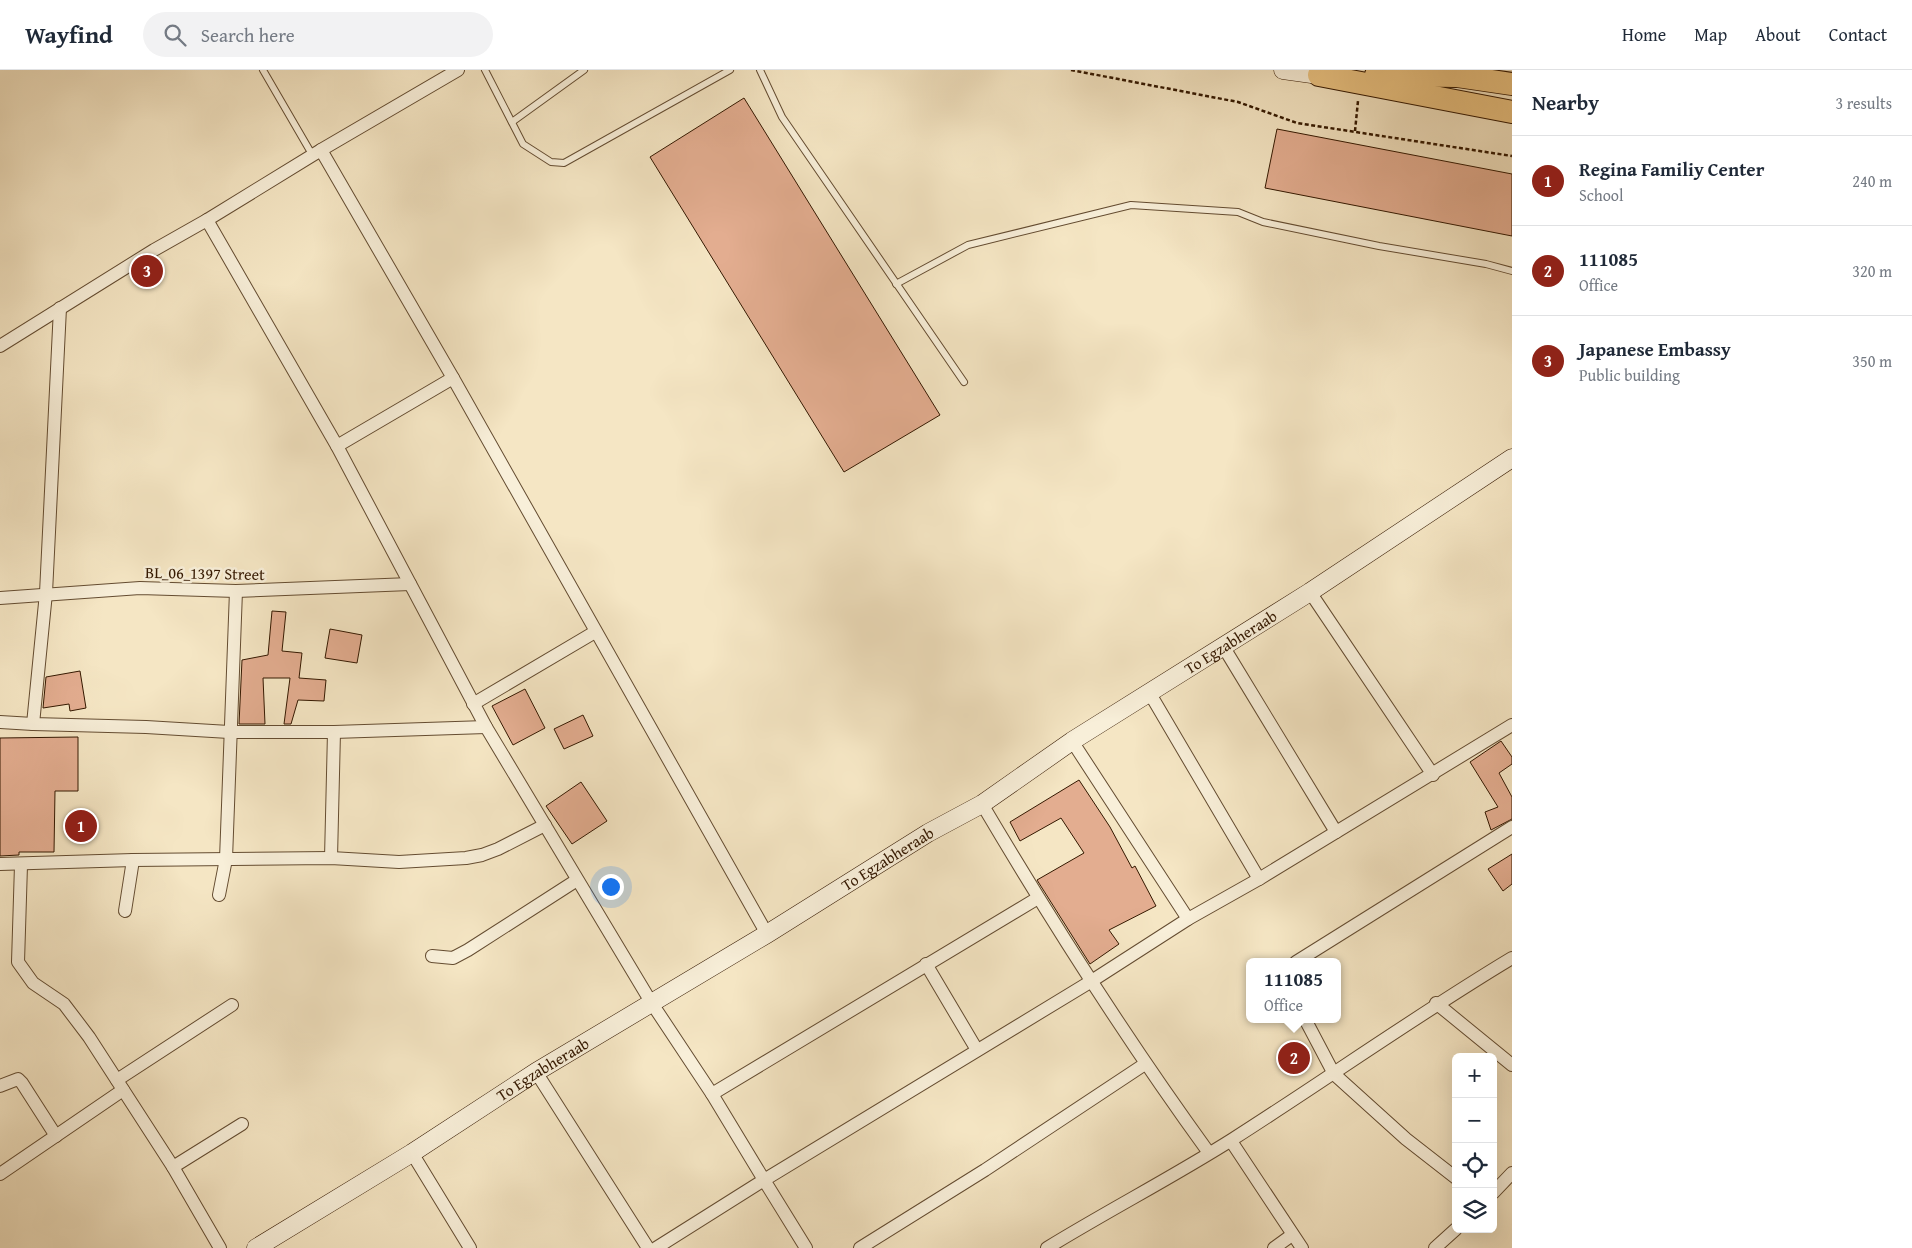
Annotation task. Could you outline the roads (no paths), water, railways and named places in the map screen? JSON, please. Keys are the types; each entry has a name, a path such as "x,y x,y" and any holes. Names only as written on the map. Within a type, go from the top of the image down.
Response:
{"highway":[{"path":"1418,70 1458,76"},
{"path":"1319,75 1458,76 1476,77 1512,84"},
{"path":"1319,75 1512,112"}],"main road":[{"path":"1283,70 1319,75"},
{"name":"To Egzabheraab","path":"256,1248 412,1153 536,1072 766,934 928,833 982,804 1072,741 1310,592 1512,458"}],"street":[{"path":"0,346 154,250 458,70"},
{"path":"317,153 453,378 766,934"},
{"path":"207,220 337,446 486,728 651,1002 712,1094 806,1248"},
{"path":"33,724 46,593 60,308"},
{"path":"337,446 453,378"},
{"name":"BL_06_1397 Street","path":"0,598 46,593 140,588 236,591 410,584"},
{"path":"219,895 226,858 229,732 236,591"},
{"path":"1310,592 1433,775"},
{"path":"473,704 595,632"},
{"path":"1223,646 1336,832"},
{"path":"1149,692 1259,879"},
{"path":"0,722 229,732 334,732 486,728"},
{"path":"656,1248 764,1180 1090,982 1188,919 1433,775 1512,725"},
{"path":"331,858 334,732"},
{"path":"1072,741 1188,919"},
{"path":"982,804 1090,982 1145,1064 1209,1152"},
{"path":"0,864 21,865 226,858 331,858 399,862 466,858 498,849 545,825"},
{"path":"1302,958 1512,827"},
{"path":"125,911 133,860"},
{"path":"21,865 18,962 33,983 64,1004 120,1085 220,1248"},
{"path":"432,956 453,958 577,880"},
{"path":"712,1094 1038,898"},
{"path":"1051,1247 1209,1152 1231,1141 1334,1074 1436,1003 1512,958"},
{"path":"926,964 977,1050"},
{"path":"1436,1003 1512,1064"},
{"path":"0,1174 56,1136 120,1085 232,1005"},
{"path":"1307,1023 1334,1074 1406,1139 1452,1175"},
{"path":"860,1248 985,1170 1145,1064"},
{"path":"536,1072 648,1248"},
{"path":"0,1086 18,1079 56,1136"},
{"path":"172,1167 242,1124"},
{"path":"1231,1141 1302,1248"},
{"path":"412,1153 470,1248"},
{"path":"1497,1189 1512,1173"},
{"path":"1435,1248 1452,1233"},
{"path":"1274,1248 1292,1235"}],"lane":[{"path":"262,70 317,153"},
{"path":"484,70 523,144 551,162 564,164 730,70"},
{"path":"512,122 584,70"},
{"path":"760,70 782,117 964,382"},
{"path":"896,284 968,245 1131,205 1238,212 1263,222 1380,246 1486,264 1512,271"}],"place":[{"name":"Japanese Embassy","path":"147,271"},
{"name":"Regina Familiy Center","path":"81,826"},
{"name":"111085","path":"1294,1058"}]}
